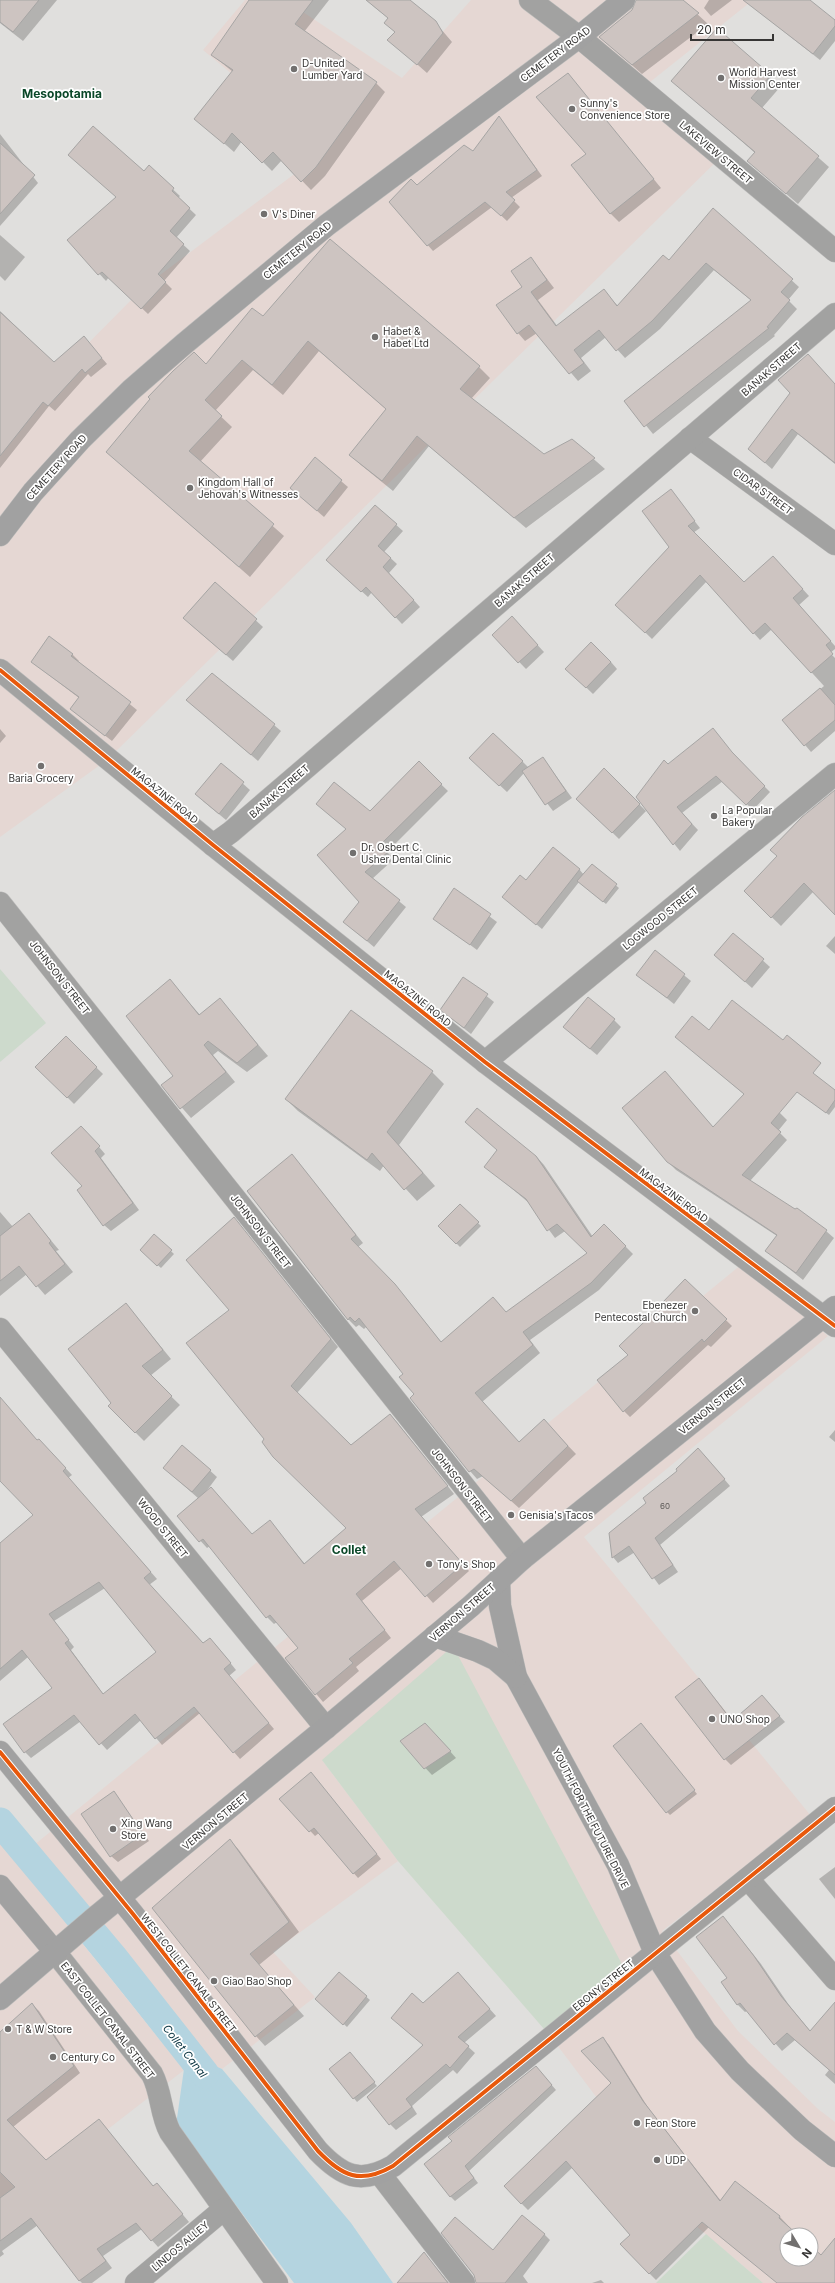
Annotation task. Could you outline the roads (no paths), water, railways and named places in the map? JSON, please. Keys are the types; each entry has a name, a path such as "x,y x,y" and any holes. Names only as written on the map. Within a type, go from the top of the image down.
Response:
{"main road":[{"name":"CEMETERY ROAD","path":"0,535 33,492 80,440 131,390 178,349 327,225 579,37 624,0"},
{"name":"VERNON STREET","path":"61,1947 326,1728 435,1636 522,1559 831,1317"},
{"name":"YOUTH FOR THE FUTURE DRIVE","path":"499,1580 500,1606 516,1677 618,1865 655,1953 705,2031 740,2071 797,2124 835,2156"},
{"name":"YOUTH FOR THE FUTURE DRIVE","path":"435,1636 478,1651 495,1659 516,1677"},
{"name":"WEST COLLET CANAL STREET","path":"0,1752 120,1899 318,2151 334,2168 354,2176 380,2174"},
{"name":"EAST COLLET CANAL STREET","path":"0,1886 61,1947"},
{"path":"0,1999 61,1947"},
{"name":"EBONY STREET","path":"380,2174 393,2166 655,1953"}],"street":[{"name":"LAKEVIEW STREET","path":"530,0 579,37 835,251"},
{"name":"BANAK STREET","path":"213,845 231,832 835,314"},
{"name":"CIDAR STREET","path":"690,438 835,544"},
{"name":"MAGAZINE ROAD","path":"0,670 213,845 485,1062 831,1317"},
{"name":"LOGWOOD STREET","path":"485,1062 835,774"},
{"name":"JOHNSON STREET","path":"0,903 522,1559"},
{"name":"WOOD STREET","path":"0,1329 326,1728"},
{"name":"EBONY STREET","path":"655,1953 835,1808"},
{"path":"748,1879 835,1979"},
{"name":"EAST COLLET CANAL STREET","path":"61,1947 152,2074 157,2085 163,2118 170,2132 277,2283"},
{"path":"380,2174 464,2283"},
{"name":"LINDOS ALLEY","path":"136,2283 224,2209"}],"water":[{"path":"0,1828 191,2055 222,2069 351,2223 393,2283 294,2283 176,2125 184,2069 0,1841"}],"waterway":[{"name":"Collet Canal","path":"0,1822 113,1957 205,2074"}],"place":[{"name":"D-United Lumber Yard","path":"294,69"},
{"name":"World Harvest Mission Center","path":"721,78"},
{"name":"Sunny's Convenience Store","path":"572,109"},
{"name":"V's Diner","path":"264,214"},
{"name":"Habet & Habet Ltd","path":"375,337"},
{"name":"Kingdom Hall of Jehovah's Witnesses","path":"190,488"},
{"name":"Baria Grocery","path":"41,766"},
{"name":"La Popular Bakery","path":"714,816"},
{"name":"Dr. Osbert C. Usher Dental Clinic","path":"353,853"},
{"name":"Ebenezer Pentecostal Church","path":"695,1311"},
{"name":"Genisia's Tacos","path":"511,1515"},
{"name":"Tony's Shop","path":"429,1564"},
{"name":"UNO Shop","path":"712,1719"},
{"name":"Xing Wang Store","path":"113,1829"},
{"name":"Giao Bao Shop","path":"214,1981"},
{"name":"T & W Store","path":"8,2029"},
{"name":"Century Co","path":"53,2057"},
{"name":"Feon Store","path":"637,2123"},
{"name":"UDP","path":"657,2160"}],"district":[{"name":"Mesopotamia","path":"62,93"},
{"name":"Collet","path":"349,1549"}]}
